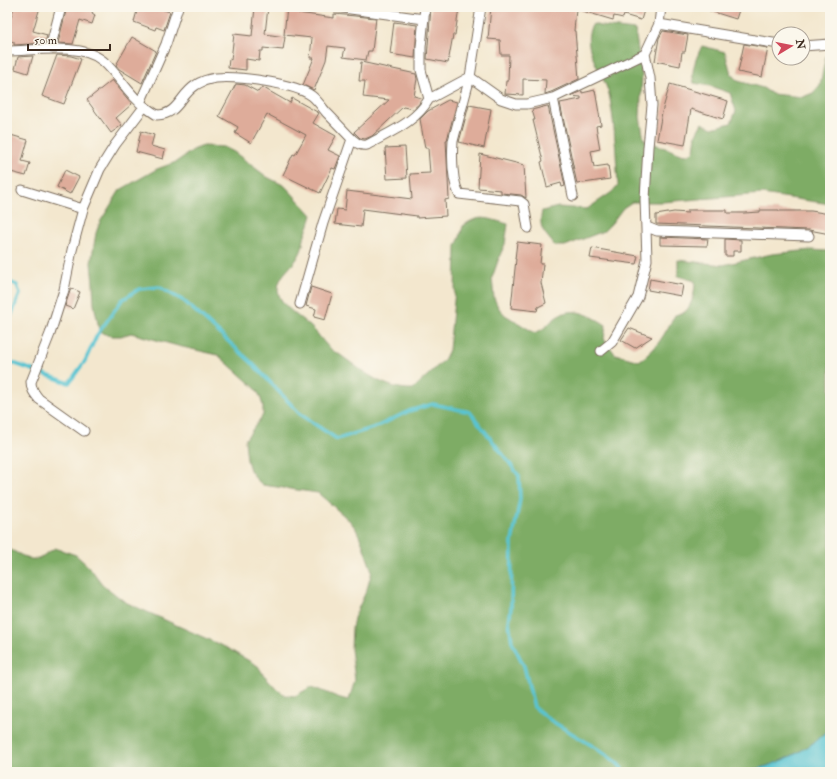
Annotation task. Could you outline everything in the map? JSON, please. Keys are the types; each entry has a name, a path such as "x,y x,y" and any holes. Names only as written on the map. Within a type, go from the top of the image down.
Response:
{"street":[{"path":"50,49 61,7"},
{"path":"84,431 39,399 31,388 31,382 50,334 64,290 72,250 83,209 100,169 142,105 166,44 178,7"},
{"path":"336,7 424,19"},
{"path":"425,7 421,47 421,70 429,99"},
{"path":"481,7 470,76 453,141 452,152 456,187 459,194 520,201 524,204 528,228"},
{"path":"601,351 612,342 638,297 647,260 645,199 652,105 650,78 645,54 659,24 661,7"},
{"path":"659,24 771,43"},
{"path":"811,45 830,44"},
{"path":"7,51 50,49 77,50 91,54 102,60 142,105 157,115 174,110 190,88 199,82 209,79 228,78 265,81 302,90 312,96 352,139 358,144 367,145 413,119 423,109 429,99 470,76"},
{"path":"470,76 501,99 516,104 527,104 553,98 645,54"},
{"path":"553,98 574,196"},
{"path":"300,304 323,222 352,139"},
{"path":"22,190 83,209"},
{"path":"647,227 657,230 809,236"}],"green space":[{"path":"593,24 635,30 642,75 640,117 644,140 684,155 694,151 696,134 702,123 712,128 731,123 736,111 730,93 710,86 694,83 693,69 702,46 725,52 731,74 738,81 763,88 772,94 803,97 813,93 820,85 826,55 830,55 830,204 762,194 662,202 632,202 623,208 604,231 565,246 555,246 543,230 541,223 542,211 558,207 587,209 612,192 618,185 610,99 608,90 594,61 588,42 589,33"},
{"path":"203,146 224,147 234,152 267,177 285,186 312,215 300,253 297,259 281,278 279,283 278,288 281,299 313,329 333,351 375,379 393,387 403,389 413,389 444,360 449,350 455,291 456,246 463,226 479,218 508,224 505,244 492,278 494,298 498,307 505,315 535,333 560,315 571,312 584,314 606,325 604,339 615,354 639,361 656,346 675,315 685,312 692,301 695,281 678,276 678,260 723,265 772,254 811,250 830,250 830,728 812,744 779,762 744,772 7,772 7,548 29,559 38,559 55,548 76,555 91,569 102,584 125,602 225,647 258,666 263,674 285,695 295,696 311,687 339,698 349,700 355,680 351,649 352,628 354,618 367,589 372,571 356,529 350,521 318,493 263,485 256,479 250,470 247,460 245,440 263,415 263,406 260,396 255,388 218,355 131,333 121,336 111,336 102,333 98,324 94,304 91,263 96,233 100,222 120,190 157,169 176,162 193,150"}],"water":[{"path":"830,728 830,767 822,772 744,772 779,762 812,744"}],"building":[{"path":"14,7 40,7 33,31 47,35 45,43 14,45 14,42 7,40 7,30"},
{"path":"67,7 94,7 92,13 95,15 92,24 80,20 73,44 58,43"},
{"path":"138,7 162,7 161,9 170,12 164,30 156,27 155,30 134,22"},
{"path":"255,7 268,7 265,34 285,37 283,50 263,48 263,51 260,51 259,61 246,59 246,70 228,68 229,59 231,60 234,34 252,36"},
{"path":"287,7 299,7 298,13 334,18 334,14 376,18 372,51 368,51 366,60 343,57 345,48 328,46 326,60 314,90 303,85 314,58 310,58 312,38 284,35"},
{"path":"431,7 459,8 455,35 453,35 448,63 427,59"},
{"path":"491,7 645,7 641,20 624,15 623,18 614,16 613,20 576,9 574,31 579,79 545,94 546,80 523,79 523,95 505,94 506,81 508,81 509,55 501,55 500,40 488,39"},
{"path":"705,7 740,7 736,19 704,9"},
{"path":"394,22 417,25 415,58 390,54"},
{"path":"663,31 688,35 685,52 682,52 680,66 655,61 659,38"},
{"path":"132,37 156,51 142,83 119,69 116,65"},
{"path":"744,44 768,48 762,77 738,72"},
{"path":"57,55 71,56 81,59 64,104 42,96"},
{"path":"33,56 28,73 15,69 18,57"},
{"path":"361,62 416,74 417,79 414,96 421,98 419,104 413,109 403,107 372,136 365,139 360,138 354,132 389,100 363,97 365,81 359,81"},
{"path":"112,80 132,104 116,118 122,125 111,133 87,100"},
{"path":"236,84 245,85 258,92 262,87 290,103 292,98 319,113 313,123 336,136 328,150 340,156 335,169 332,168 320,193 283,175 293,154 295,155 306,135 267,114 251,143 235,133 238,127 219,116"},
{"path":"670,84 728,101 723,119 691,109 685,145 657,140 662,112"},
{"path":"595,90 601,125 596,126 600,149 591,151 594,167 608,165 610,179 577,184 560,103 581,99 581,97 570,96 582,91 582,93"},
{"path":"448,100 457,102 446,140 449,199 445,200 446,216 417,218 417,216 363,209 361,227 335,224 337,209 345,210 347,191 412,199 410,174 430,173 428,148 425,148 420,119 428,111"},
{"path":"469,105 491,109 484,148 459,142"},
{"path":"548,106 565,186 562,187 561,183 547,187 541,162 543,161 533,120 535,120 532,110"},
{"path":"141,131 154,135 151,146 165,150 163,159 136,152"},
{"path":"7,134 28,140 22,161 30,163 26,176 7,171"},
{"path":"405,147 407,178 387,179 385,148"},
{"path":"480,154 524,165 526,198 521,195 501,193 501,190 478,188"},
{"path":"65,170 79,177 70,194 57,187"},
{"path":"688,210 727,210 727,213 744,213 760,212 760,210 779,210 811,211 830,214 830,234 809,230 656,224 656,215 674,212 688,213"},
{"path":"660,237 708,239 707,246 660,245"},
{"path":"725,239 741,240 741,251 733,251 733,256 725,256"},
{"path":"517,242 542,245 540,264 543,264 541,283 546,303 538,307 537,311 511,308"},
{"path":"592,248 638,256 636,264 590,258"},
{"path":"650,279 683,285 681,296 648,290"},
{"path":"311,287 332,294 325,320 314,317 316,309 306,306"},
{"path":"71,288 80,292 73,309 65,306"},
{"path":"629,328 652,337 635,348 621,340"}],"waterway":[{"path":"7,281 17,285 20,294 7,326"},
{"path":"7,358 13,363 69,383 85,361 97,335 122,300 139,289 159,287 184,301 251,362 301,415 337,439 376,427 409,411 433,404 470,412 519,476 520,499 512,542 511,608 509,622 512,642 524,666 534,707 550,720 596,748 617,763 625,772"}]}
